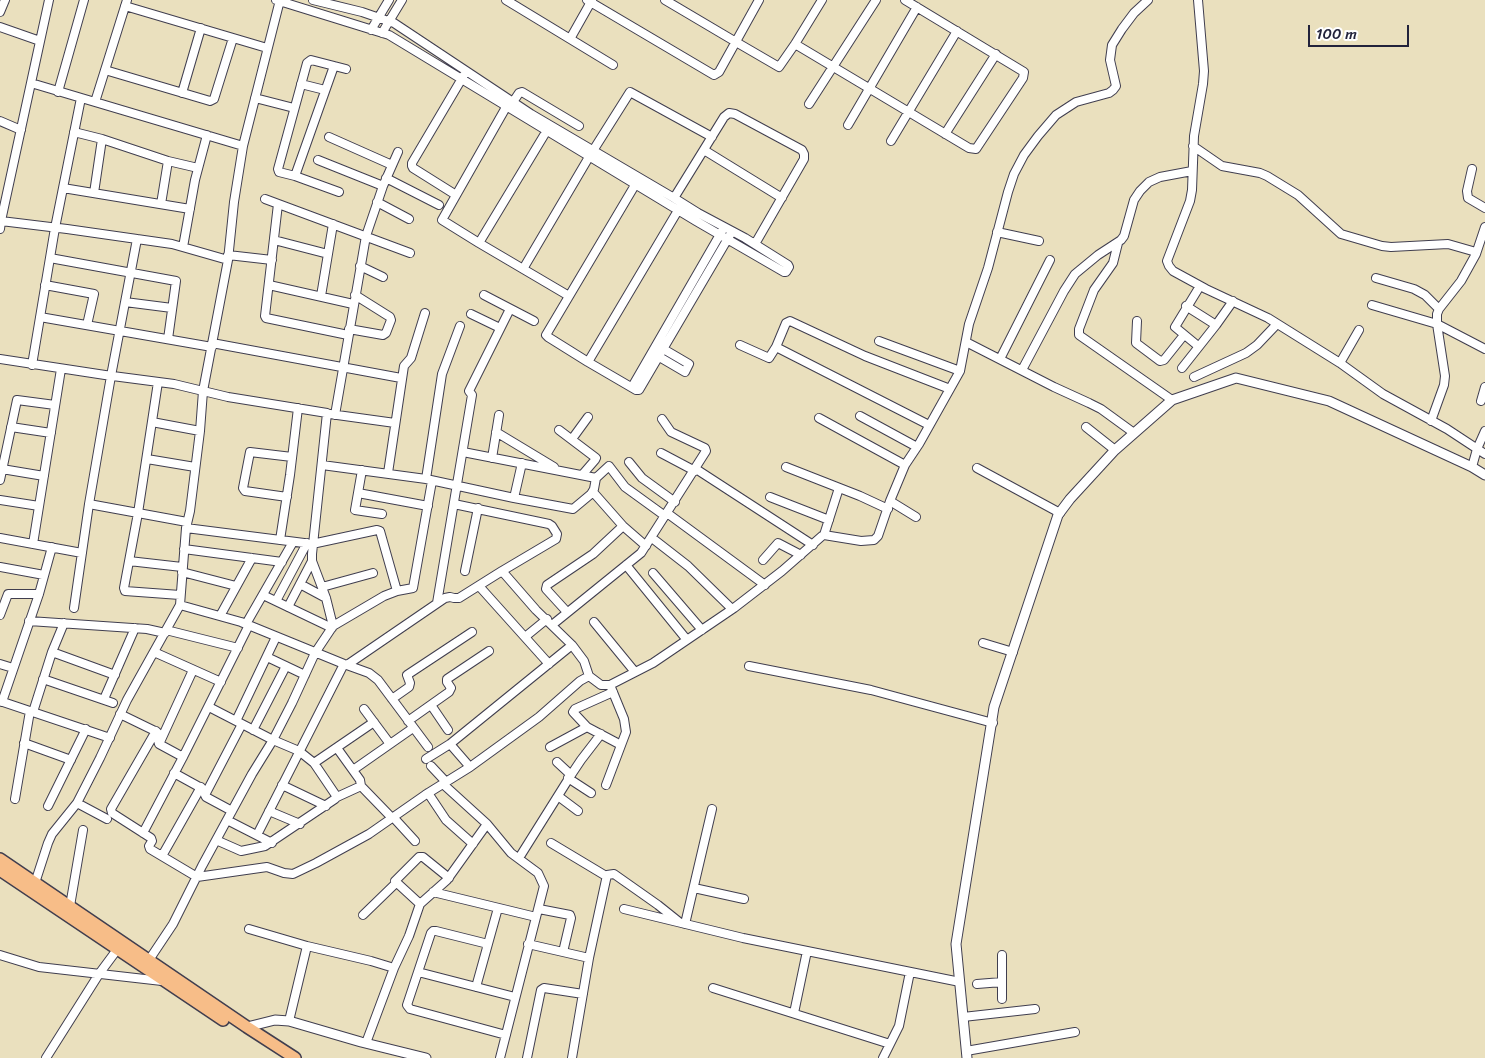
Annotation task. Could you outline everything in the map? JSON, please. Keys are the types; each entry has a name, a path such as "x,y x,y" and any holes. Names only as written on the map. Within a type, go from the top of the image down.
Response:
{"main road":[{"path":"0,859 70,906 164,981 280,1058"},
{"path":"0,870 120,946 149,960 295,1058"}],"street":[{"path":"0,12 5,0"},
{"path":"49,0 1,225 55,228 172,244 228,257 272,260"},
{"path":"58,92 84,0"},
{"path":"36,882 48,842 77,803 127,700 180,606 184,549 200,431 203,391 228,257 243,146 278,0 389,35 461,79 509,103"},
{"path":"313,0 362,12 394,24 548,128 680,207 727,240 786,272 788,265 754,244 724,227 680,207 674,198 637,181"},
{"path":"371,30 389,0"},
{"path":"382,33 402,0"},
{"path":"506,0 613,65"},
{"path":"665,0 779,67 822,0"},
{"path":"570,39 590,1 714,74 719,72 759,0"},
{"path":"809,104 876,0"},
{"path":"795,44 969,148 976,149 1023,78 1022,69 905,0"},
{"path":"824,535 861,541 874,540 878,536 905,465 960,371 969,324 988,268 1014,174 1024,155 1056,115 1076,102 1113,90 1116,86 1110,60 1112,45 1134,13 1148,0"},
{"path":"1198,0 1204,77 1193,146 1190,201 1167,261 1168,266 1173,271 1200,286 1277,324 1340,363 1383,394 1447,429 1485,454"},
{"path":"95,102 126,3 267,48"},
{"path":"848,125 917,7"},
{"path":"0,28 40,41"},
{"path":"182,92 201,28"},
{"path":"891,141 957,31"},
{"path":"105,70 210,101 212,100 234,38"},
{"path":"945,134 996,54"},
{"path":"339,192 279,172 278,169 309,60 346,69"},
{"path":"295,176 334,66"},
{"path":"456,195 413,168 412,163 466,71"},
{"path":"31,83 243,146"},
{"path":"301,84 325,90"},
{"path":"569,296 442,220 509,103 519,93 522,92 579,126"},
{"path":"523,269 630,92 712,137"},
{"path":"32,365 62,188 80,98"},
{"path":"255,98 294,108"},
{"path":"674,198 724,117 729,113 735,114 802,150 804,159 754,244"},
{"path":"0,121 21,130"},
{"path":"480,243 548,128"},
{"path":"74,132 102,139 168,161 198,168"},
{"path":"183,247 198,168 207,135"},
{"path":"328,137 392,165"},
{"path":"94,193 102,139"},
{"path":"1193,146 1222,166 1267,176 1298,195 1341,234 1382,246 1448,244 1474,251 1476,254"},
{"path":"704,150 782,198"},
{"path":"332,627 326,598 312,560 309,544 331,414 344,368 348,332 366,236 377,202 398,152"},
{"path":"318,160 385,182 439,205"},
{"path":"161,204 168,161"},
{"path":"1472,169 1467,191 1468,198 1485,208"},
{"path":"1022,370 1074,274 1098,255 1118,243 1124,236 1134,200 1144,187 1149,182 1160,177 1192,172"},
{"path":"637,181 546,335 636,390 640,389 682,300 724,227"},
{"path":"62,188 190,209"},
{"path":"264,199 410,253"},
{"path":"377,202 409,219"},
{"path":"278,204 265,316 268,320 348,332 383,335 386,333 391,320 390,317 355,295"},
{"path":"588,362 680,207"},
{"path":"321,296 333,224"},
{"path":"1431,420 1444,385 1445,376 1437,324 1439,309 1461,281 1476,254 1485,227"},
{"path":"658,351 690,304 732,232"},
{"path":"997,232 1039,241"},
{"path":"74,608 88,504 137,239"},
{"path":"274,240 328,254"},
{"path":"1118,243 1113,263 1094,290 1079,329 1079,335 1172,400"},
{"path":"50,258 176,281 168,339"},
{"path":"1000,359 1050,260"},
{"path":"360,266 383,277"},
{"path":"1376,278 1414,289 1425,295 1439,309"},
{"path":"269,285 354,304"},
{"path":"45,286 94,294 87,325"},
{"path":"1198,346 1176,329 1175,325 1200,286"},
{"path":"484,295 534,321"},
{"path":"682,300 690,304"},
{"path":"1182,368 1233,301"},
{"path":"125,302 172,308"},
{"path":"1372,305 1437,324 1485,349"},
{"path":"1186,306 1216,325"},
{"path":"437,603 472,395 469,391 510,309"},
{"path":"388,474 401,378 404,366 411,358 425,313"},
{"path":"471,314 500,328"},
{"path":"40,317 401,378"},
{"path":"740,345 770,358 786,323 790,321 865,356 950,389"},
{"path":"1137,321 1136,343 1160,361 1164,360 1184,336"},
{"path":"1194,377 1246,353 1257,345 1277,324"},
{"path":"149,960 173,924 216,840 273,740 315,653 332,627 370,604 397,591 413,588 428,506 429,480 442,374 460,326"},
{"path":"1340,363 1360,330"},
{"path":"879,341 960,371"},
{"path":"966,342 1101,409 1134,433"},
{"path":"776,347 929,425"},
{"path":"0,359 174,384 228,397 395,423"},
{"path":"33,544 61,369"},
{"path":"1075,1032 967,1055 956,944 993,723 994,707 1060,513 1070,499 1115,450 1172,400 1236,378 1329,401 1472,467 1485,476"},
{"path":"158,382 147,459 124,588 125,591 180,595"},
{"path":"1481,401 1485,386"},
{"path":"0,480 17,400 55,405"},
{"path":"280,540 298,408"},
{"path":"492,458 499,415"},
{"path":"860,416 917,447"},
{"path":"572,439 588,418"},
{"path":"818,418 905,465"},
{"path":"525,637 567,612 641,553 675,502 706,449 671,432 662,419"},
{"path":"152,422 200,431"},
{"path":"11,427 51,432"},
{"path":"1086,427 1115,450"},
{"path":"559,430 596,458 582,475"},
{"path":"496,432 559,470"},
{"path":"1472,467 1477,449 1485,432"},
{"path":"286,497 245,491 243,488 250,452 292,457"},
{"path":"463,452 596,478"},
{"path":"661,453 695,470 813,545"},
{"path":"147,459 195,467"},
{"path":"629,462 642,478 675,502"},
{"path":"514,498 522,463"},
{"path":"322,465 429,480 573,509 593,492 596,478 609,466 626,486 765,585"},
{"path":"786,467 889,505 916,517"},
{"path":"978,468 1060,513"},
{"path":"2,470 44,476"},
{"path":"362,470 355,510 357,512 382,514"},
{"path":"622,745 588,727 573,714 573,710 635,672 653,664 732,610 813,545 824,535 839,488"},
{"path":"593,492 624,526 646,546"},
{"path":"358,493 428,506"},
{"path":"770,497 829,520"},
{"path":"0,500 39,506"},
{"path":"88,504 138,513 187,525 309,544 377,530 380,531 397,591"},
{"path":"257,835 345,665 437,603 448,597 459,598 556,538 557,534 549,524 454,504"},
{"path":"465,571 478,508"},
{"path":"567,612 546,589 547,585 593,554 624,526"},
{"path":"0,538 82,553"},
{"path":"652,538 688,566 732,610"},
{"path":"143,833 209,707 263,594 293,542"},
{"path":"763,560 778,543 801,555"},
{"path":"276,601 309,544"},
{"path":"52,547 39,594 1,701 110,738"},
{"path":"184,549 282,562"},
{"path":"220,616 252,558"},
{"path":"288,607 312,560"},
{"path":"129,561 182,569 236,586"},
{"path":"626,565 687,640"},
{"path":"0,567 44,575"},
{"path":"502,571 572,645 584,661 589,676 601,685 611,688"},
{"path":"653,572 702,630"},
{"path":"322,587 373,573"},
{"path":"300,584 326,598"},
{"path":"479,586 549,664"},
{"path":"0,615 8,594 39,594"},
{"path":"263,594 332,627"},
{"path":"180,606 248,625 373,676 428,747"},
{"path":"29,621 146,629 238,648"},
{"path":"594,622 635,672"},
{"path":"15,799 24,743 32,711 64,623"},
{"path":"104,700 136,628"},
{"path":"392,699 409,687 407,675 472,632"},
{"path":"162,856 204,789 239,723 276,637"},
{"path":"983,643 1013,652"},
{"path":"500,1058 528,944 544,890 543,883 538,873 511,853 487,824 444,783 428,762 572,645"},
{"path":"353,770 390,744 431,705 451,690 447,679 489,651"},
{"path":"52,652 115,675"},
{"path":"154,652 221,682"},
{"path":"267,656 305,674"},
{"path":"0,664 13,668"},
{"path":"253,730 286,666"},
{"path":"749,666 871,690 993,723"},
{"path":"159,744 194,670"},
{"path":"156,731 111,810 112,813 152,839 149,846 150,849 196,877 267,867 293,874 316,864 369,834 428,793 470,767 549,709 573,686 589,676"},
{"path":"43,679 113,702"},
{"path":"606,785 626,732 611,688"},
{"path":"431,705 448,730"},
{"path":"209,707 273,740 299,751 314,763 337,797"},
{"path":"364,710 390,744"},
{"path":"120,714 156,731 159,734 159,744"},
{"path":"314,763 374,722"},
{"path":"550,747 588,727"},
{"path":"48,806 86,729"},
{"path":"519,858 570,776 601,734"},
{"path":"24,743 71,760"},
{"path":"159,744 183,757"},
{"path":"450,744 470,767"},
{"path":"337,748 360,780 360,786 415,841"},
{"path":"558,762 570,776 591,793"},
{"path":"174,773 204,789"},
{"path":"282,785 326,806"},
{"path":"216,840 241,850 265,846 300,824 337,797 360,786"},
{"path":"204,789 206,797 232,811"},
{"path":"428,793 446,820 473,844"},
{"path":"558,796 578,811"},
{"path":"77,803 107,819"},
{"path":"683,923 694,888 712,809"},
{"path":"269,811 300,824"},
{"path":"227,820 272,843"},
{"path":"366,1043 420,904 448,878 487,824"},
{"path":"70,906 83,830"},
{"path":"551,842 606,876"},
{"path":"364,915 396,883 395,880 421,856 448,878"},
{"path":"572,1058 589,958 606,876 609,873 614,874 683,923"},
{"path":"396,883 420,904"},
{"path":"694,888 744,899"},
{"path":"433,892 498,908 570,915 571,918 563,952"},
{"path":"476,986 498,908"},
{"path":"624,909 807,951 960,982"},
{"path":"249,929 394,968"},
{"path":"488,944 433,931 407,1006 410,1010 506,1035"},
{"path":"528,944 589,958"},
{"path":"46,1058 99,974 120,946"},
{"path":"289,1021 307,946"},
{"path":"794,1013 807,951"},
{"path":"0,955 39,967 164,981"},
{"path":"1002,955 1002,999"},
{"path":"418,972 515,997"},
{"path":"883,1058 899,1026 910,972"},
{"path":"977,984 1002,982"},
{"path":"527,1058 541,990 544,988 583,994"},
{"path":"713,988 890,1044"},
{"path":"963,1017 1035,1009"},
{"path":"247,1027 275,1020 289,1021 426,1058"}]}
